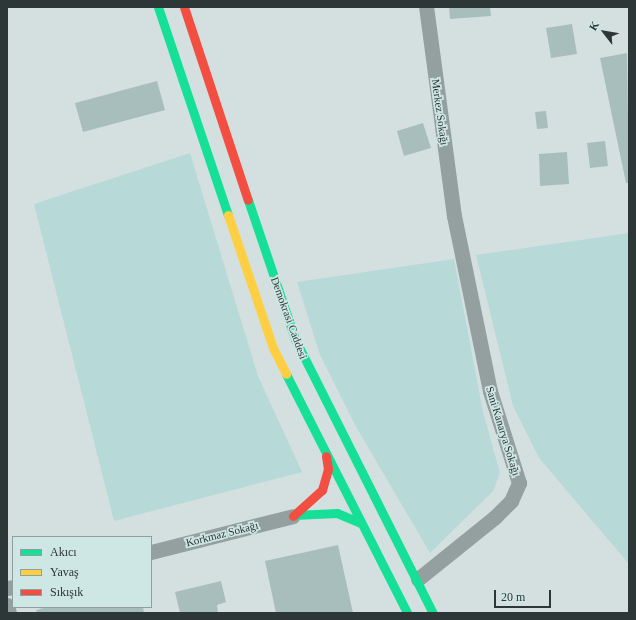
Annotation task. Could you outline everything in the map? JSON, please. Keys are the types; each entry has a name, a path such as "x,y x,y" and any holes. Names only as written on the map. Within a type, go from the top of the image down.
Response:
{"main road":[{"path":"158,7 273,348 407,613"},
{"name":"Demokrasi Caddesi","path":"184,7 295,339 418,579 433,613"},
{"path":"293,516 322,490 328,469 326,453"},
{"path":"293,516 337,513 361,523"}],"street":[{"name":"Merkez Sokağı","path":"426,7 454,216"},
{"name":"Sani Kanarya Sokağı","path":"418,579 495,517 511,501 519,483 490,391 454,216"},
{"name":"Korkmaz Sokağı","path":"152,552 293,516"},
{"path":"7,605 9,613"}],"shaded area":[{"path":"190,153 258,376 302,472 114,521 34,204"},
{"path":"629,233 629,564 539,458 513,406 476,255"},
{"path":"454,259 483,412 500,473 493,491 430,553 355,425 320,355 297,282"}],"building":[{"path":"449,7 490,7 491,16 450,19"},
{"path":"572,24 577,54 551,58 546,28"},
{"path":"627,53 629,183 626,183 600,58"},
{"path":"157,81 165,110 83,132 75,103"},
{"path":"546,111 548,128 537,129 535,112"},
{"path":"423,123 431,148 404,156 397,131"},
{"path":"605,141 608,166 590,168 587,143"},
{"path":"567,152 569,184 540,186 539,154"},
{"path":"338,545 353,613 276,613 265,561"},
{"path":"221,581 226,602 217,605 218,613 180,613 175,592"},
{"path":"43,608 143,608 144,613 37,613 36,610"}],"traffic: fast":[{"path":"158,7 228,215"},
{"path":"248,200 295,339 433,613"},
{"path":"286,374 407,613"},
{"path":"294,515 337,513 361,523"}],"traffic: slow":[{"path":"228,215 273,348 286,374"}],"traffic: jam":[{"path":"184,7 248,200"},
{"path":"293,516 322,490 328,469 326,456"}]}
